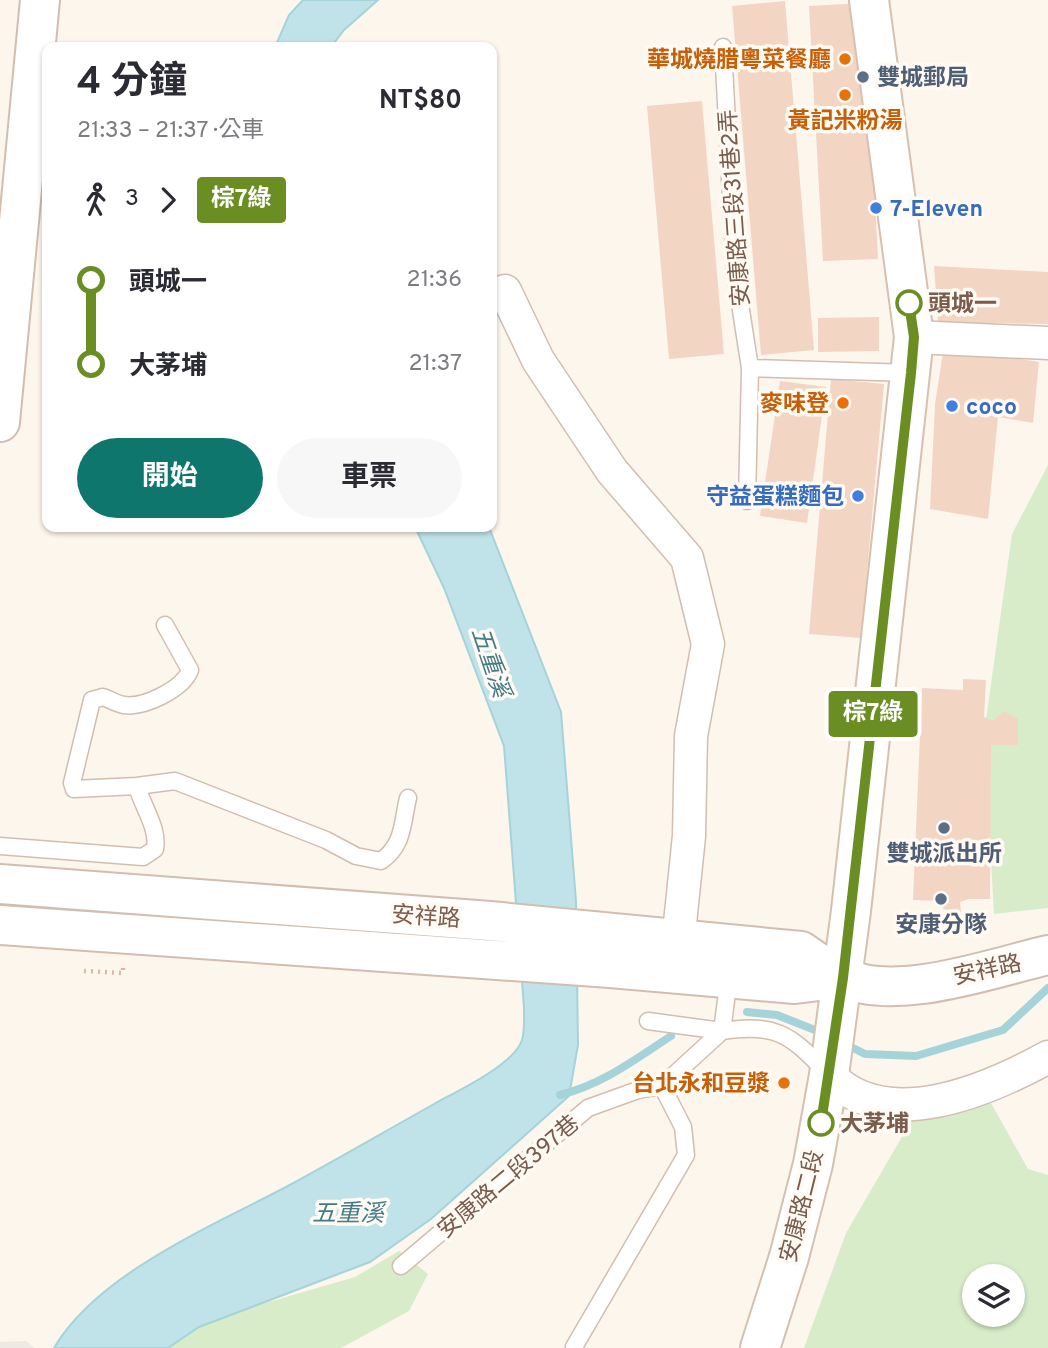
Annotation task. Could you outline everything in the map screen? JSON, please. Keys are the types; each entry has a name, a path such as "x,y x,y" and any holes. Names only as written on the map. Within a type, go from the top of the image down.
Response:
{"street":[{"name":"安康路二段","path":"760,1348 789,1257 813,1164 843,978 912,355 869,0"},
{"path":"0,170 28,9"},
{"path":"0,422 28,9"},
{"path":"505,291 538,360 612,471 687,558 708,644 691,736 689,836 676,956"},
{"path":"912,355 1048,343"},
{"name":"安祥路","path":"0,884 490,921 611,950 676,956 801,951 843,978 874,985 911,985 1048,956"},
{"name":"安祥路","path":"0,925 490,960 611,950"},
{"name":"安祥路","path":"676,956 729,978 796,985 843,978"},
{"path":"832,1049 843,1090 860,1099 877,1102 940,1101 1006,1080 1048,1057"}],"lane":[{"name":"安康路三段31巷2弄","path":"723,47 735,272 750,368 747,501"},
{"path":"750,368 912,355"},
{"path":"165,625 190,670 187,678 173,689 139,704 124,705 103,697 92,701 72,783 74,789 175,781 326,840 356,856 381,861 402,836 408,798"},
{"path":"0,846 143,856 155,849 158,836 142,806 137,786"},
{"path":"722,1031 729,978"},
{"path":"648,1021 722,1031 766,1028 832,1049"},
{"name":"安康路二段397巷","path":"401,1266 588,1108 638,1090 662,1086 722,1031"},
{"path":"574,1347 686,1155 683,1128 662,1086"}],"path":[{"path":"84,971 123,973 124,964"}],"shaded area":[{"path":"26,1341 35,1348 0,1348 0,1342"}],"green space":[{"path":"1048,465 1048,908 994,914 984,734 1012,534"},
{"path":"991,1103 1028,1169 1048,1175 1048,1348 804,1348 846,1233 917,1111"},
{"path":"399,1251 428,1274 409,1311 341,1348 145,1348 214,1318 355,1277"}],"water":[{"path":"303,0 378,0 344,30 335,42 277,42 289,15"},
{"name":"五重溪","path":"417,532 491,532 561,712 576,901 578,1045 569,1096 431,1219 370,1262 199,1327 168,1348 54,1348 73,1321 98,1297 158,1254 286,1187 484,1077 508,1059 522,1040 524,1008 504,746 444,588"}],"building":[{"path":"785,1 814,350 761,355 732,6"},
{"path":"865,3 878,259 823,261 809,6"},
{"path":"702,101 724,354 669,359 647,106"},
{"path":"934,266 1048,272 1048,324 938,322"},
{"path":"879,317 879,351 818,352 818,318"},
{"path":"944,346 1039,362 1033,423 998,417 988,519 930,509 935,404"},
{"path":"831,379 884,384 861,638 809,634"},
{"path":"780,381 826,387 807,523 760,516"},
{"path":"963,679 986,680 984,717 993,721 1004,711 1018,719 1018,745 991,745 990,899 960,902 961,913 953,916 943,908 943,901 913,900 922,688 963,690"}],"waterway":[{"path":"843,1043 865,1054 916,1056 1003,1030 1048,988"},
{"path":"747,1012 777,1015 825,1034"},
{"path":"560,1095 604,1078 671,1036"}],"bus line":[{"name":"棕7綠","path":"821,1123 843,978 911,373 914,337 909,303"}],"place":[{"name":"華城燒腊粵菜餐廳","path":"845,59"},
{"name":"雙城郵局","path":"863,77"},
{"name":"黃記米粉湯","path":"845,95"},
{"name":"7-Eleven","path":"876,208"},
{"name":"頭城一","path":"909,303"},
{"name":"麥味登","path":"843,403"},
{"name":"coco","path":"952,406"},
{"name":"守益蛋糕麵包","path":"858,496"},
{"name":"雙城派出所","path":"944,828"},
{"name":"安康分隊","path":"941,899"},
{"name":"台北永和豆漿","path":"784,1083"},
{"name":"大茅埔","path":"821,1123"}]}
